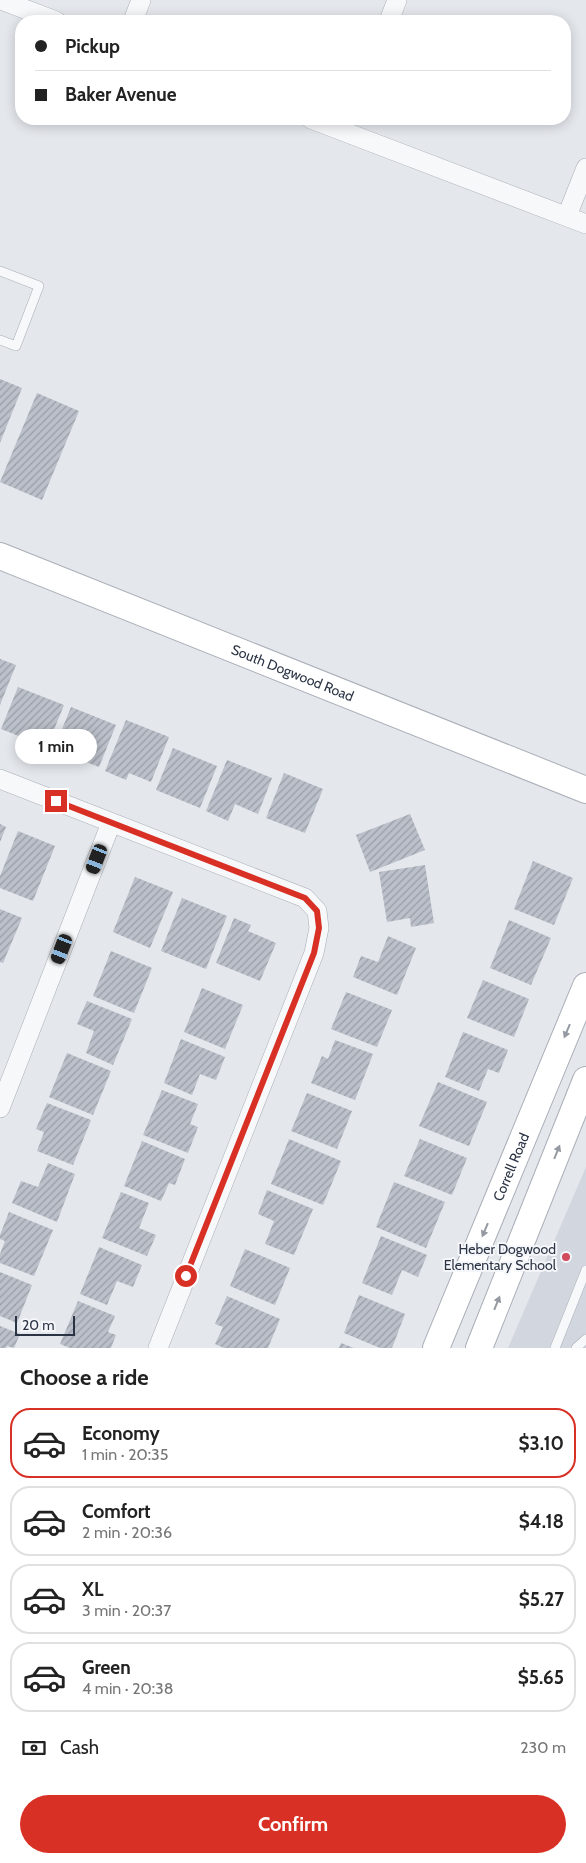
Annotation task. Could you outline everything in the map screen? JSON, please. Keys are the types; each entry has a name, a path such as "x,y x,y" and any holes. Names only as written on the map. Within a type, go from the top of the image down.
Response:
{"street":[{"path":"1,0 40,15"},
{"path":"135,15 141,0"},
{"path":"391,15 397,0"},
{"path":"348,125 586,224"},
{"path":"566,216 586,168"},
{"name":"South Dogwood Road","path":"0,556 586,790"},
{"path":"0,779 305,898 317,911 319,928 314,953 158,1348"},
{"path":"0,1108 111,823"},
{"name":"Correll Road","path":"436,1348 586,986"},
{"path":"479,1348 584,1091"}],"lane":[{"path":"0,271 39,286 16,346 0,340"},
{"path":"555,1348 586,1270"},
{"path":"576,1348 586,1339"}],"shaded area":[{"name":"Heber Dogwood Elementary School","path":"586,1167 586,1348 508,1348"}],"building":[{"path":"0,379 22,388 0,443"},
{"path":"37,393 79,411 42,500 0,482"},
{"path":"0,659 16,665 0,705"},
{"path":"18,687 64,705 47,747 1,729"},
{"path":"71,707 116,725 99,767 54,749"},
{"path":"126,720 169,737 151,782 129,773 126,780 105,771"},
{"path":"173,748 217,766 200,808 156,790"},
{"path":"227,760 272,778 258,814 235,804 228,821 206,811"},
{"path":"284,773 323,789 305,833 266,818"},
{"path":"410,814 425,850 370,872 356,835"},
{"path":"0,824 6,827 0,842"},
{"path":"18,831 55,846 33,901 0,888 0,876"},
{"path":"533,861 573,878 554,925 514,909"},
{"path":"425,865 434,923 411,927 410,918 387,922 379,872"},
{"path":"135,877 173,892 150,948 113,932"},
{"path":"182,898 227,916 206,969 161,951"},
{"path":"0,909 22,918 3,963 0,962"},
{"path":"234,918 251,925 248,931 276,943 260,981 216,963"},
{"path":"509,920 551,938 531,985 490,968"},
{"path":"388,936 416,948 397,995 353,977 361,956 378,962"},
{"path":"111,951 152,968 134,1013 93,996"},
{"path":"483,980 529,999 514,1037 467,1018"},
{"path":"202,988 243,1005 225,1049 184,1032"},
{"path":"346,992 392,1010 377,1047 331,1029"},
{"path":"87,1001 132,1019 113,1065 86,1053 94,1031 77,1024"},
{"path":"463,1032 508,1050 499,1073 488,1069 479,1091 445,1077"},
{"path":"181,1039 225,1057 216,1080 200,1074 192,1095 164,1083"},
{"path":"335,1040 373,1054 355,1100 311,1083 322,1056 328,1059"},
{"path":"67,1053 111,1071 93,1115 49,1097"},
{"path":"438,1082 487,1102 469,1146 419,1126"},
{"path":"162,1090 198,1104 190,1124 198,1127 188,1153 143,1135"},
{"path":"307,1093 352,1111 337,1149 291,1131"},
{"path":"47,1103 91,1120 73,1165 37,1151 44,1132 36,1129"},
{"path":"289,1139 341,1161 323,1205 271,1184"},
{"path":"420,1139 467,1158 452,1195 404,1176"},
{"path":"142,1141 185,1159 175,1185 169,1183 161,1201 124,1186"},
{"path":"48,1163 75,1174 57,1222 12,1203 21,1181 38,1187"},
{"path":"394,1182 445,1202 426,1248 376,1227"},
{"path":"267,1190 313,1209 294,1255 265,1244 274,1221 258,1214"},
{"path":"121,1192 149,1203 139,1228 156,1235 147,1256 102,1238"},
{"path":"9,1212 53,1230 34,1276 0,1263 0,1254 5,1241 0,1239 0,1235"},
{"path":"381,1236 427,1255 418,1277 402,1270 392,1295 362,1283"},
{"path":"99,1247 142,1265 133,1287 117,1281 107,1305 80,1294"},
{"path":"245,1249 290,1268 275,1305 230,1286"},
{"path":"0,1272 32,1285 17,1323 0,1316"},
{"path":"359,1295 405,1314 392,1348 380,1348 344,1333"},
{"path":"227,1296 280,1319 268,1348 224,1348 215,1344 223,1327 215,1324"},
{"path":"78,1301 115,1316 108,1332 116,1335 111,1348 70,1348 60,1344"},
{"path":"0,1326 20,1334 14,1348 7,1346 6,1348 0,1348"},
{"path":"341,1343 354,1348 339,1348"}],"place":[{"name":"Heber Dogwood Elementary School","path":"566,1257"}],"route":[{"path":"56,801 305,898 317,911 319,928 314,953 186,1276"}]}
